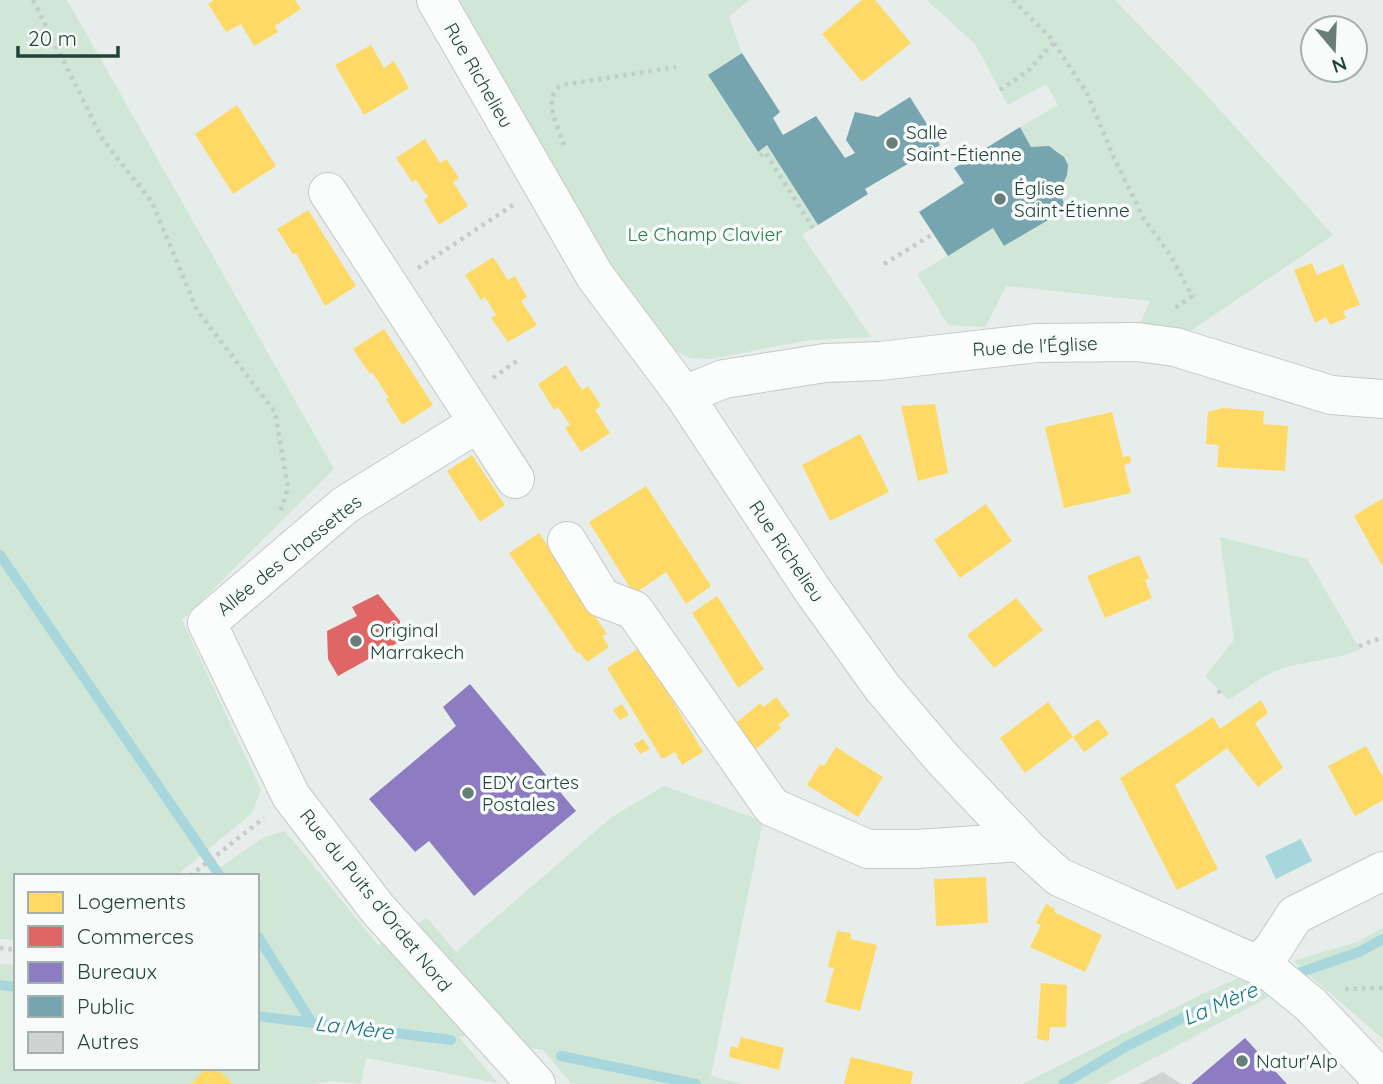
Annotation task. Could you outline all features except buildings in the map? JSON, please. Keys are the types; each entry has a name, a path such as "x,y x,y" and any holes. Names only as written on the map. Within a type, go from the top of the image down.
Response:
{"street":[{"name":"Rue Richelieu","path":"436,0 595,276 684,396 811,588 882,687 943,760 1021,842 1059,877 1263,966 1324,997"},
{"path":"328,192 515,479"},
{"name":"Rue de l'Église","path":"684,396 724,379 825,363 880,361 1037,343 1137,342 1175,347 1331,395 1383,399"},
{"name":"Allée des Chassettes","path":"207,622 345,505 478,423"},
{"path":"567,541 602,598 634,610 772,807 868,849 917,849 1021,842"},
{"name":"Rue du Puits d'Ordet Nord","path":"207,622 291,796 377,908 536,1084"},
{"path":"1263,966 1295,915 1383,871"},
{"path":"1324,997 1383,1081"}],"path":[{"path":"33,0 103,140 152,202 197,310 275,412 288,488 279,517"},
{"path":"1013,0 1054,42 1087,93 1144,219 1171,256 1192,296"},
{"path":"1000,90 1028,71 1054,42"},
{"path":"566,150 551,102 556,89 562,85 608,76 676,66"},
{"path":"760,156 765,152 813,228"},
{"path":"389,288 519,201"},
{"path":"884,264 933,234"},
{"path":"1359,646 1383,637"},
{"path":"1219,690 1220,698"},
{"path":"192,874 230,845"},
{"path":"1324,997 1383,988"}],"green space":[{"path":"0,0 67,0 334,469 182,620 261,790 252,813 178,874 14,874 14,940 0,939"},
{"name":"Le Champ Clavier","path":"451,0 749,0 729,17 742,53 708,75 757,152 767,145 818,225 802,235 871,337 810,340 710,359 691,358 671,349 610,268"},
{"path":"927,0 1115,0 1200,88 1333,235 1186,334 1137,330 1150,301 1006,286 985,327 948,325 917,274 993,228 1005,246 1067,209 1057,189 1063,184 1068,165 1061,154 1053,149 1031,147 1020,127 1058,105 1046,84 1008,105 975,44"},
{"path":"1220,537 1307,559 1360,649 1341,656 1281,669 1229,700 1205,676 1234,640"},
{"path":"664,786 763,821 711,1076 742,1084 572,1084 543,1050 458,1036 498,1083 366,1058 361,1084 332,1081 314,1084 233,1084 219,1070 259,1070 259,874 211,874 264,837 285,831 378,945 427,918 456,952 612,817"},
{"path":"1383,928 1383,1039 1293,961 1357,942"},
{"path":"0,964 14,965 14,1070 204,1070 191,1084 0,1084"},
{"path":"1245,975 1274,994 1105,1084 1022,1084 1196,997"}],"water":[{"path":"1301,839 1312,861 1276,879 1265,856"}],"waterway":[{"path":"0,555 219,874"},
{"path":"259,938 312,1023"},
{"name":"La Mère","path":"1290,976 1359,952 1383,939"},
{"name":"La Mère","path":"1063,1084 1127,1046 1211,1004 1269,983"},
{"name":"La Mère","path":"0,985 14,987"},
{"name":"La Mère","path":"259,1016 451,1040"},
{"name":"La Mère","path":"561,1056 696,1084"}],"place":[{"name":"Salle Saint-Étienne","path":"892,143"},
{"name":"Église Saint-Étienne","path":"1000,199"},
{"name":"Original Marrakech","path":"356,641"},
{"name":"EDY Cartes Postales","path":"468,793"},
{"name":"Natur'Alp","path":"1242,1061"}]}
